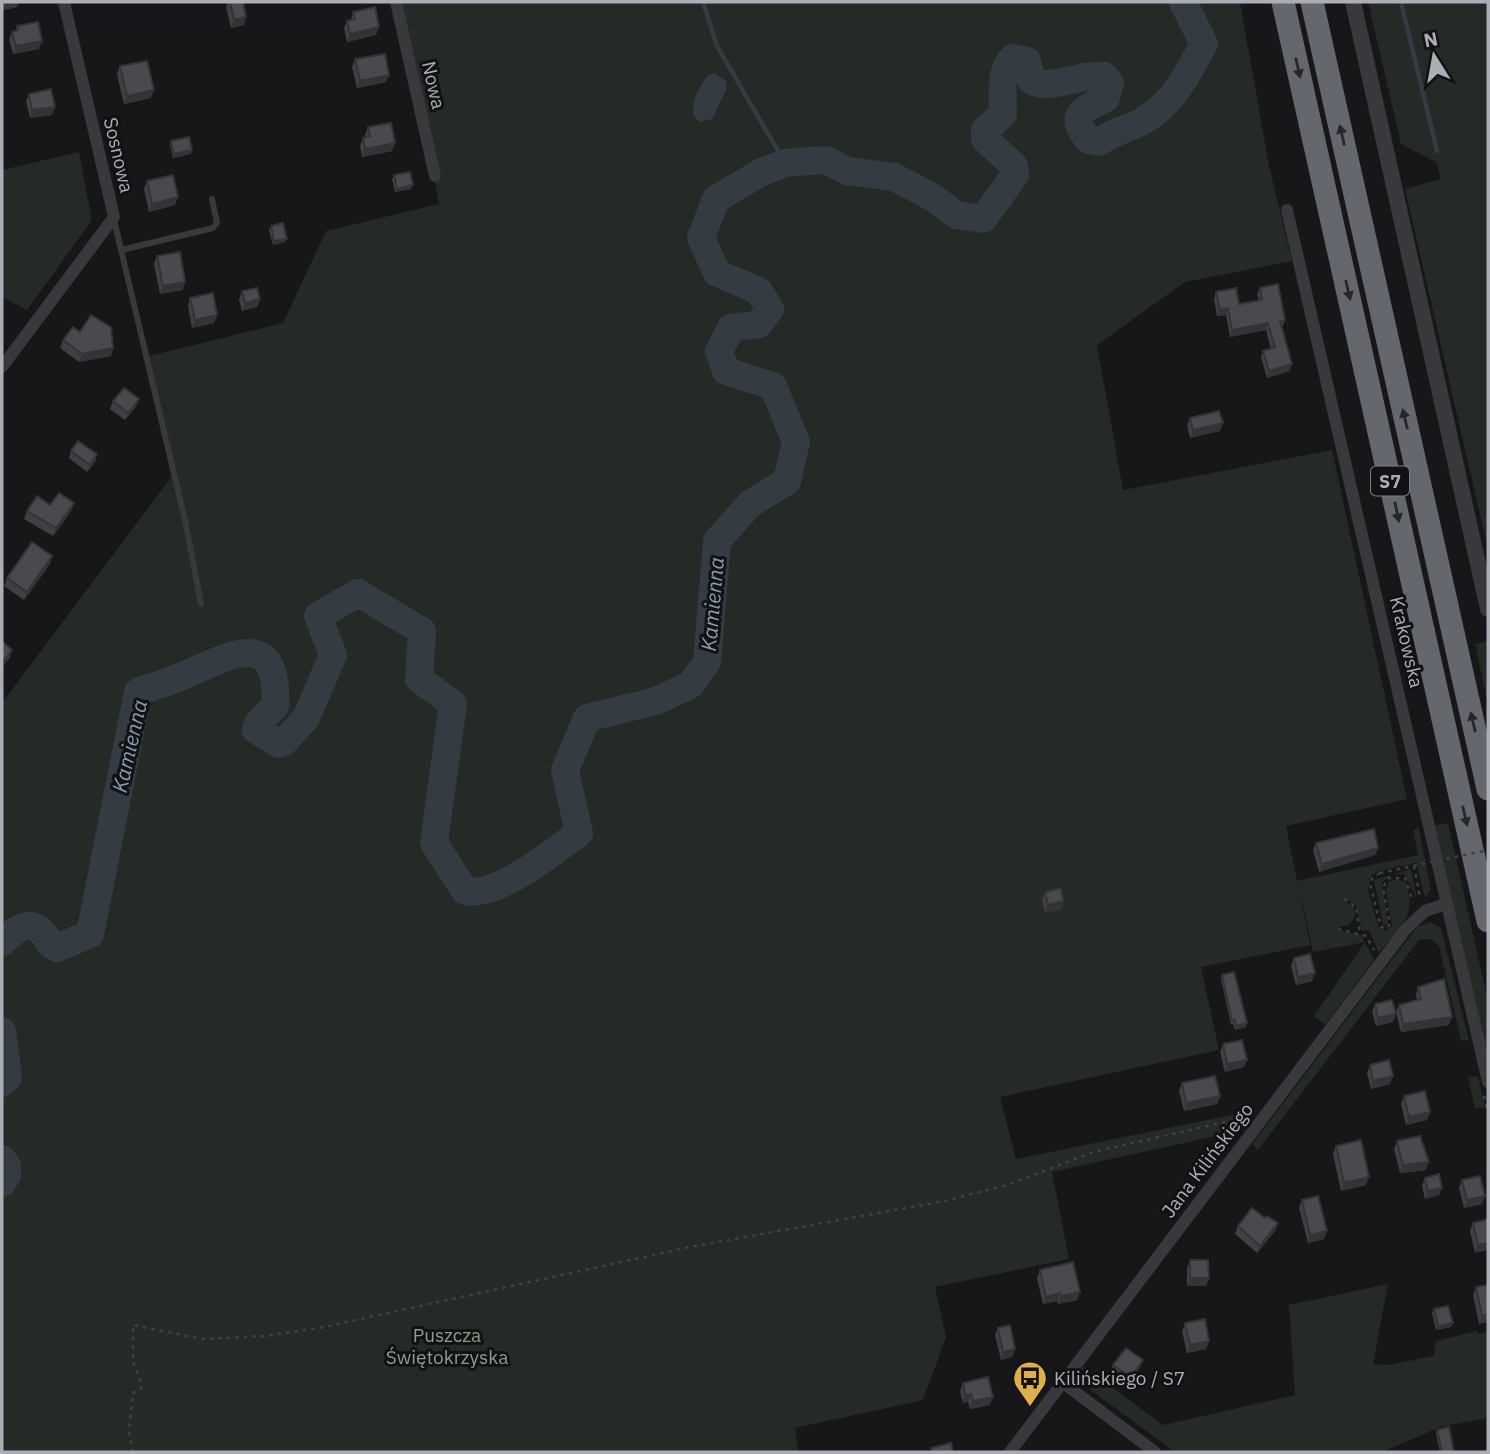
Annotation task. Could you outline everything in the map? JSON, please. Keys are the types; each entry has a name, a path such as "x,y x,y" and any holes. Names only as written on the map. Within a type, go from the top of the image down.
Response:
{"highway":[{"name":"S7","path":"1283,2 1488,921"},
{"name":"S7","path":"1312,2 1488,789"}],"street":[{"path":"2,4 13,2"},
{"name":"Sosnowa","path":"2,367 114,217 64,2"},
{"name":"Nowa","path":"396,2 435,176"},
{"path":"1353,2 1488,609"},
{"name":"Krakowska","path":"1287,210 1488,1082"},
{"path":"1419,915 1446,905"},
{"name":"Jana Kilińskiego","path":"1010,1452 1419,915"},
{"path":"1062,1382 1155,1452"}],"lane":[{"path":"121,250 214,228 216,223 212,199"},
{"path":"114,217 201,604"}],"path":[{"path":"1419,915 1407,881 1397,876 1384,882 1390,924 1382,929 1371,880 1378,874 1488,850"},
{"path":"1414,866 1420,898"},
{"path":"1344,899 1356,907 1360,933"},
{"path":"1338,929 1366,936 1380,963"},
{"path":"133,1452 129,1431 133,1393 140,1390 142,1384 133,1362 133,1325 202,1339 264,1336 324,1327 690,1247 945,1200 1010,1184 1093,1152 1268,1112"}],"green space":[{"name":"Puszcza Świętokrzyska","path":"399,2 1240,2 1269,166 1292,261 1185,282 1097,345 1123,490 1332,450 1407,799 1286,826 1297,881 1418,855 1413,830 1419,828 1431,890 1425,897 1416,863 1379,871 1371,876 1368,890 1379,929 1387,931 1392,926 1386,890 1389,881 1398,879 1406,883 1409,895 1408,913 1400,928 1379,953 1369,930 1362,931 1356,905 1344,898 1344,901 1354,907 1355,916 1349,925 1338,927 1338,930 1361,935 1365,942 1313,952 1298,883 1310,945 1201,967 1219,1050 1000,1097 1016,1159 1257,1110 1243,1130 1052,1172 1069,1259 935,1287 946,1337 923,1400 795,1428 799,1452 2,1452 2,703 172,476 145,357 283,323 326,231 439,204 421,99"},
{"path":"1368,2 1488,2 1488,549 1405,189 1441,179 1436,162 1401,144"},
{"path":"79,152 92,220 27,310 2,297 2,170"},
{"path":"1488,641 1488,704 1475,644"},
{"path":"1448,823 1488,1001 1488,1064 1432,826"},
{"path":"1411,869 1417,899 1405,875 1394,874"},
{"path":"1392,875 1382,882 1388,924 1383,926 1374,880"},
{"path":"1431,922 1441,928 1469,1040 1461,1041 1439,946 1431,939 1419,940 1258,1150 1252,1144 1417,927"},
{"path":"1365,942 1374,960 1325,1025 1314,1016"},
{"path":"1478,1076 1485,1107 1475,1109 1468,1077"},
{"path":"1388,1284 1373,1364 1388,1365 1434,1356 1436,1341 1477,1331 1478,1334 1488,1332 1488,1418 1440,1427 1382,1452 1175,1452 1093,1392 1085,1383 1085,1372 1081,1370 1083,1366 1163,1425 1295,1395 1289,1305"}],"shaded area":[{"path":"715,73 726,81 727,88 712,119 700,122 694,117 695,100 708,75"}],"building":[{"path":"230,2 243,2 246,17 234,20"},
{"path":"375,7 379,27 350,34 347,21 355,19 353,12"},
{"path":"38,22 42,41 16,46 12,32 18,30 17,26"},
{"path":"385,54 389,75 360,81 355,59"},
{"path":"147,61 154,90 127,96 120,66"},
{"path":"51,89 55,107 32,110 29,94"},
{"path":"391,123 395,143 365,149 363,138 370,136 368,127"},
{"path":"189,137 192,150 174,154 171,141"},
{"path":"410,172 413,185 397,189 394,175"},
{"path":"173,175 178,197 152,204 147,181"},
{"path":"283,223 287,239 274,241 271,226"},
{"path":"180,252 185,282 163,286 157,256"},
{"path":"1278,284 1285,320 1280,321 1292,364 1269,371 1263,351 1275,347 1268,323 1232,330 1228,308 1220,310 1216,292 1236,288 1239,304 1262,300 1260,288"},
{"path":"257,288 260,299 245,303 242,291"},
{"path":"213,293 217,315 195,320 190,298"},
{"path":"91,315 111,327 113,348 82,354 63,340 73,327 80,332"},
{"path":"124,388 139,399 128,413 113,401"},
{"path":"1219,411 1223,423 1193,430 1190,418"},
{"path":"78,441 97,454 90,465 71,451"},
{"path":"59,493 74,503 56,528 27,511 37,496 50,505"},
{"path":"32,542 52,556 27,592 7,578"},
{"path":"2,641 12,650 5,659 2,657"},
{"path":"1374,829 1378,848 1322,864 1316,843"},
{"path":"1061,888 1064,901 1048,905 1045,892"},
{"path":"1310,954 1315,973 1298,977 1294,958"},
{"path":"1234,972 1247,1023 1236,1026 1235,1020 1232,1021 1222,975"},
{"path":"1444,979 1452,1017 1403,1024 1399,1005 1421,999 1418,987"},
{"path":"1392,1000 1396,1014 1378,1018 1375,1004"},
{"path":"1242,1040 1247,1060 1227,1064 1223,1044"},
{"path":"1389,1060 1393,1076 1373,1081 1370,1065"},
{"path":"1215,1076 1220,1096 1186,1103 1182,1083"},
{"path":"1425,1091 1430,1112 1409,1117 1404,1096"},
{"path":"1420,1136 1429,1162 1403,1165 1397,1141"},
{"path":"1361,1140 1369,1177 1344,1183 1336,1146"},
{"path":"1439,1174 1442,1188 1428,1191 1425,1178"},
{"path":"1480,1176 1485,1196 1467,1200 1462,1180"},
{"path":"1318,1196 1327,1231 1310,1235 1302,1200"},
{"path":"1252,1208 1265,1218 1267,1216 1278,1223 1260,1246 1238,1226"},
{"path":"1488,1219 1488,1243 1478,1245 1473,1223"},
{"path":"1190,1260 1208,1260 1209,1278 1190,1278"},
{"path":"1073,1262 1080,1292 1046,1297 1040,1270"},
{"path":"1488,1285 1488,1314 1482,1316 1476,1287"},
{"path":"1448,1306 1453,1323 1438,1326 1434,1309"},
{"path":"1205,1319 1209,1341 1190,1345 1185,1323"},
{"path":"1010,1325 1015,1349 1003,1352 998,1328"},
{"path":"1126,1348 1143,1360 1131,1377 1113,1365"},
{"path":"988,1377 993,1397 973,1401 971,1394 965,1395 963,1383"},
{"path":"1449,1427 1454,1452 1442,1452 1437,1430"},
{"path":"951,1443 953,1452 932,1452 931,1448"}],"waterway":[{"path":"703,2 717,46 785,163"},
{"name":"Kamienna","path":"2,942 22,927 28,926 39,930 51,945 57,948 90,934 138,692 223,659 251,653 262,657 270,666 274,682 275,706 258,723 256,730 279,744 283,743 306,718 333,655 318,616 358,593 422,631 419,679 453,704 434,843 465,891 493,888 508,881 540,862 579,833 565,770 587,718 656,701 690,685 707,662 717,541 750,504 787,481 796,442 773,386 726,371 719,351 731,328 759,324 770,309 759,291 717,273 701,238 716,199 760,173 785,163 826,160 847,171 894,177 934,198 956,215 983,219 1015,175 1014,166 985,139 985,130 1003,114 1004,77 1013,58 1027,61 1031,80 1038,83 1104,76 1110,83 1106,98 1084,110 1078,119 1082,132 1089,140 1099,142 1154,114 1171,97 1185,77 1204,44 1183,2"},
{"path":"1401,2 1437,151"},
{"name":"Kamienna","path":"2,1031 8,1077 2,1083"},
{"name":"Kamienna","path":"2,1159 7,1166 7,1175 2,1183"}],"place":[{"name":"Kilińskiego / S7","path":"1030,1408"}]}
